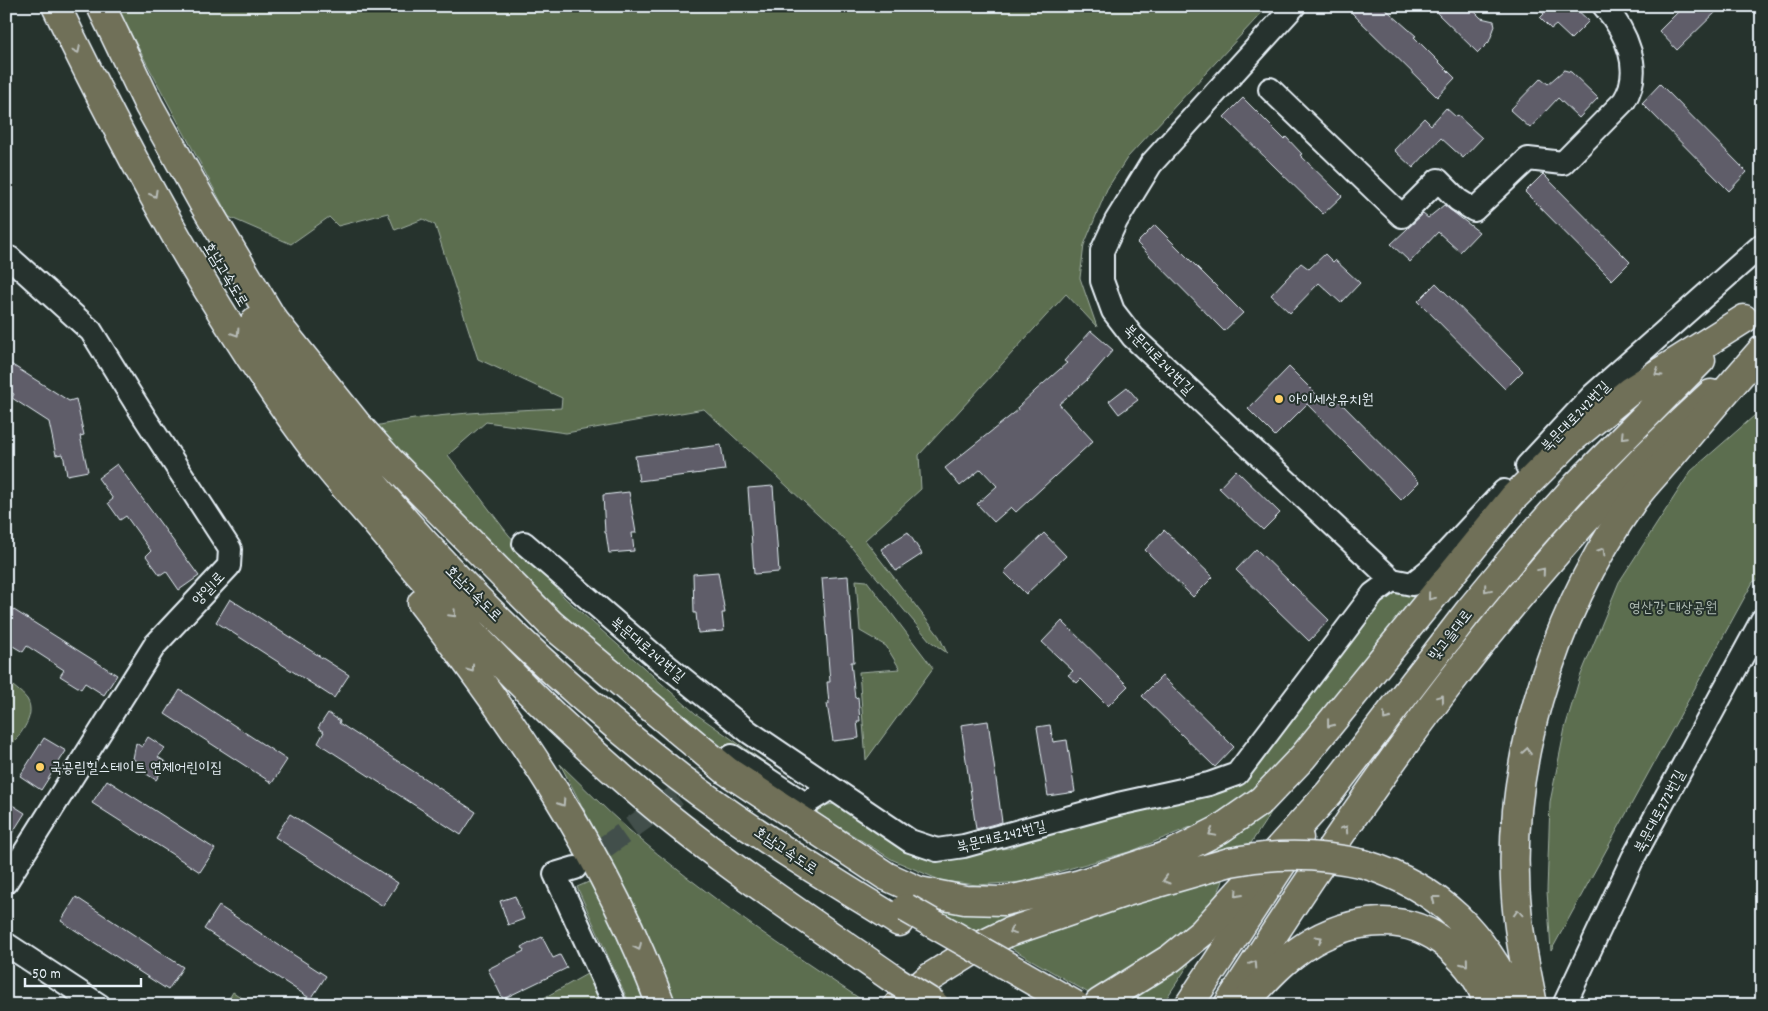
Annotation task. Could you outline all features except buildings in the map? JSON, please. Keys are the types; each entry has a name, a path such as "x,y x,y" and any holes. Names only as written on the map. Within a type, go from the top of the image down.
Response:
{"main road":[{"name":"호남고속도로","path":"56,6 102,100 188,256 256,364 322,458 431,590 515,679 633,788 732,868 896,992 935,1005"},
{"name":"호남고속도로","path":"83,6 154,149 217,260 272,347 338,438 414,530 471,592 538,656 612,722 673,772 794,856 902,915 1047,1005"},
{"path":"100,6 149,106 202,201 314,384 370,458 467,566 519,620 572,670 651,738 715,786 902,915 1087,1004 1171,958 1203,932 1329,793"},
{"path":"272,318 367,436 492,567 551,624 719,765 886,876 919,891 965,900 1004,900 1077,886 1172,854 1219,830 1262,800 1303,758 1513,498 1574,438 1630,391 1753,313"},
{"name":"빛고을대로","path":"1189,1005 1329,793 1468,611 1576,486 1648,411 1753,313"},
{"path":"1534,1005 1518,919 1515,863 1518,806 1527,748 1534,719 1563,626 1598,556 1635,498 1762,349"},
{"name":"빛고을대로","path":"1228,1005 1316,869 1395,758 1495,627 1604,501 1674,428 1762,349"},
{"path":"322,458 386,558 496,703 571,817 612,891 648,970 661,1005"},
{"path":"896,992 929,978 982,945 1009,932 1126,892 1230,862 1254,857 1301,854 1336,857 1364,864 1390,872 1428,893 1454,913 1478,937 1503,974 1517,1005"},
{"path":"1243,1005 1294,954 1331,932 1366,922 1402,922 1435,935 1462,959 1484,989 1487,1005"}],"street":[{"name":"북문대로242번길","path":"1294,6 1151,164 1131,194 1102,251 1102,281 1113,311 1133,337 1392,580 1412,584 1431,569 1594,395 1762,245"},
{"path":"1270,89 1402,216 1438,180 1458,200 1474,210 1528,159 1563,163 1624,102 1631,84 1631,54 1623,31 1604,6"},
{"name":"양일1로","path":"6,257 10,258 91,331 144,418 230,549 229,566 155,645 6,882"},
{"name":"북문대로242번길","path":"524,543 656,657 749,732 829,789 910,841 937,850 964,846 1019,833 1118,804 1210,784 1237,774 1373,594 1392,580"},
{"name":"북문대로272번길","path":"1564,1005 1633,858 1762,620"},
{"path":"732,756 805,804 829,789"},
{"path":"575,868 554,874 615,1005"},
{"path":"6,944 94,1004"}],"green space":[{"path":"116,6 1268,6 1127,158 1107,189 1084,245 1080,278 1097,327 1066,294 919,455 921,489 865,540 939,636 947,653 930,641 846,541 704,409 566,433 486,422 448,455 508,534 565,598 696,714 806,791 800,796 721,754 555,617 370,427 441,416 561,408 562,398 478,359 435,225 423,219 395,230 388,213 338,226 329,217 291,244 229,217"},
{"name":"영산강 대상공원","path":"1762,409 1762,578 1753,582 1551,951 1547,891 1550,802 1565,728 1580,677 1619,582 1691,471"},
{"path":"856,580 867,581 933,668 866,760 859,672 900,669 886,646 860,631"},
{"path":"1414,587 1423,592 1265,783 1227,812 1132,851 1022,882 977,885 942,881 893,860 809,808 834,804 905,851 943,856 1009,848 1120,810 1242,782 1385,592 1401,594"},
{"path":"6,680 27,699 30,713 25,727 6,751"},
{"path":"560,764 629,830 686,877 776,942 868,1004 674,1005 643,922"},
{"path":"1274,808 1251,843 1181,860 1260,810"},
{"path":"1224,876 1218,892 1206,909 1189,925 1148,958 1092,995 1009,947 1059,926"},
{"path":"591,881 630,963 645,1005 630,1005 577,887"},
{"path":"916,898 1029,906 978,934"},
{"path":"1186,961 1189,964 1162,1005 1123,1005"},
{"path":"587,974 604,1005 531,1005"},
{"path":"233,992 253,1005 225,1005"}],"tunnel":[{"path":"578,866 732,756"}],"place":[{"name":"아이세상유치원","path":"1279,399"},
{"name":"국공립힐스테이트 연제어린이집","path":"40,767"}]}
